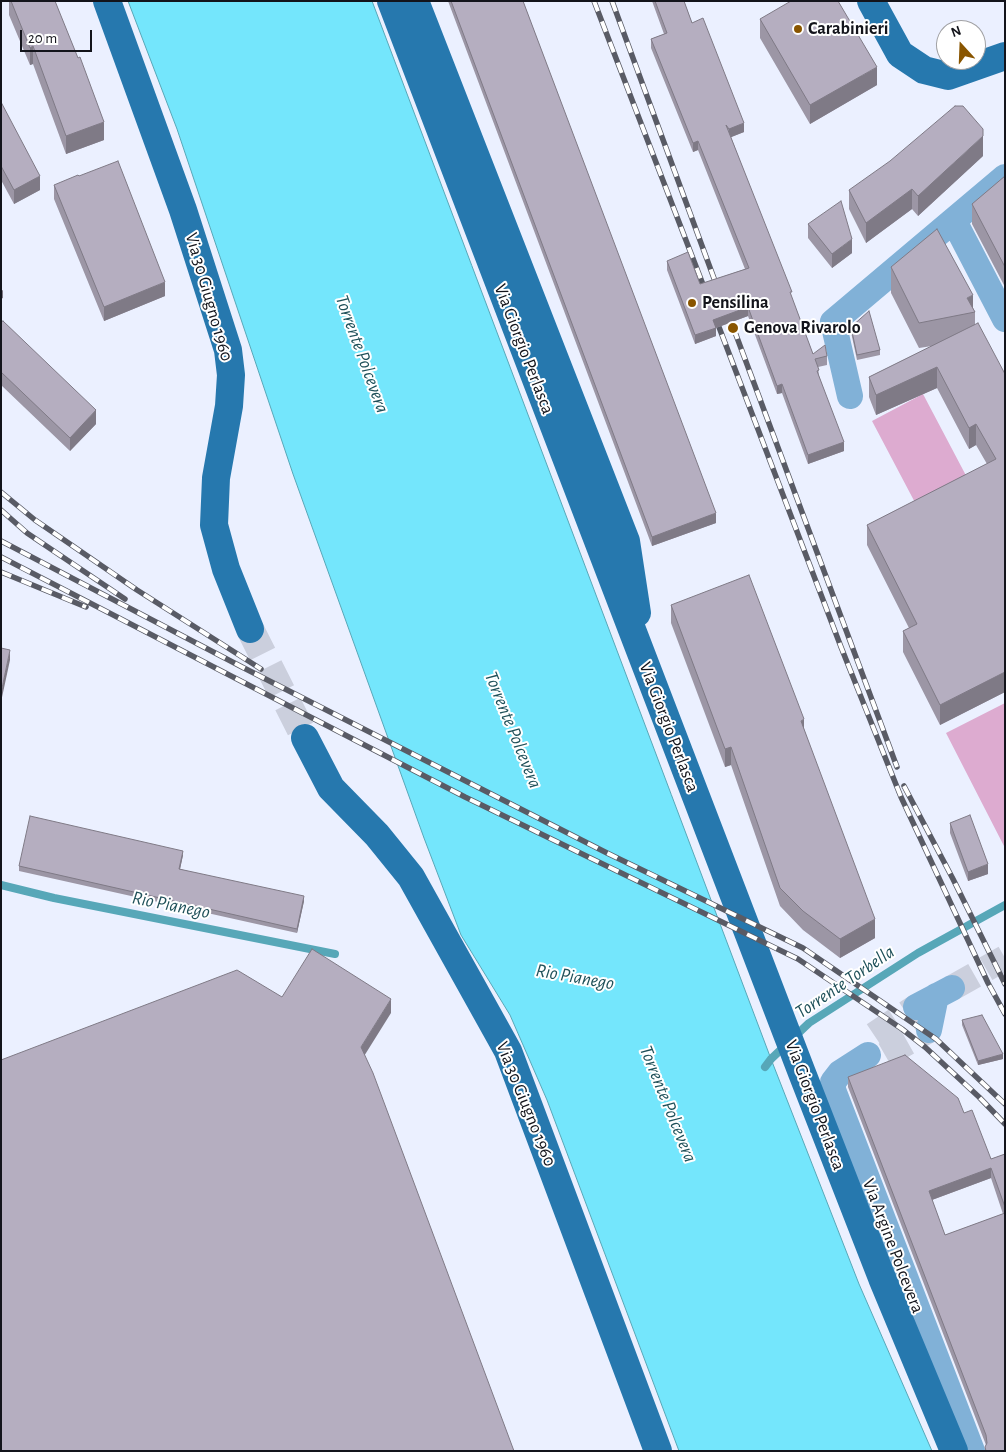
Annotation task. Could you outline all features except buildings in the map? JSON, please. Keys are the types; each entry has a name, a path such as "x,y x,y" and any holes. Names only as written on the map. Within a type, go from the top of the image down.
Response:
{"main road":[{"name":"Via 30 Giugno 1960","path":"107,1 183,210 228,350 231,375 229,406 216,478 214,525 226,570 250,628"},
{"name":"Via Giorgio Perlasca","path":"391,1 802,1073 882,1278 954,1451"},
{"path":"415,1 626,541 645,666"},
{"path":"871,1 900,54 924,70 948,76 1005,56"},
{"name":"Via 30 Giugno 1960","path":"305,738 331,788 377,835 411,877 508,1051 658,1451"}],"street":[{"path":"850,396 833,322 1005,177"},
{"path":"954,220 1005,319"},
{"path":"929,1030 935,997"},
{"name":"Via Argine Polcevera","path":"876,1048 840,1073 833,1082 833,1090 972,1451"}],"shaded area":[{"path":"923,394 971,485 920,512 872,421"},
{"path":"1005,703 1005,848 946,733"}],"water":[{"name":"Torrente Polcevera","path":"128,1 372,1 771,1059 859,1284 932,1451 679,1451 547,1100 510,1015 461,935 424,838 293,474 177,129"}],"waterway":[{"name":"Rio Pianego","path":"1,885 54,898 335,954"},
{"name":"Torrente Torbella","path":"765,1067 809,1023 918,953 1005,905"}],"tunnel":[{"path":"250,629 305,738"},
{"path":"952,988 1005,958"},
{"path":"874,1035 916,1007"},
{"path":"885,1055 929,1030"}],"railway":[{"path":"594,1 707,295"},
{"path":"612,1 719,292"},
{"path":"726,308 897,767"},
{"path":"714,314 841,647 901,797 988,983 1005,1014"},
{"path":"1,492 35,520 137,590 261,669"},
{"path":"1,510 27,533 125,599"},
{"path":"1,541 242,667 607,853 803,948 936,1039 1005,1104"},
{"path":"1,557 465,797 798,959 902,1029 925,1047 1005,1124"},
{"path":"1,572 86,607"},
{"path":"904,786 1005,984"}],"place":[{"name":"Carabinieri","path":"798,29"},
{"name":"Pensilina","path":"692,303"},
{"name":"Genova Rivarolo","path":"733,328"}]}
